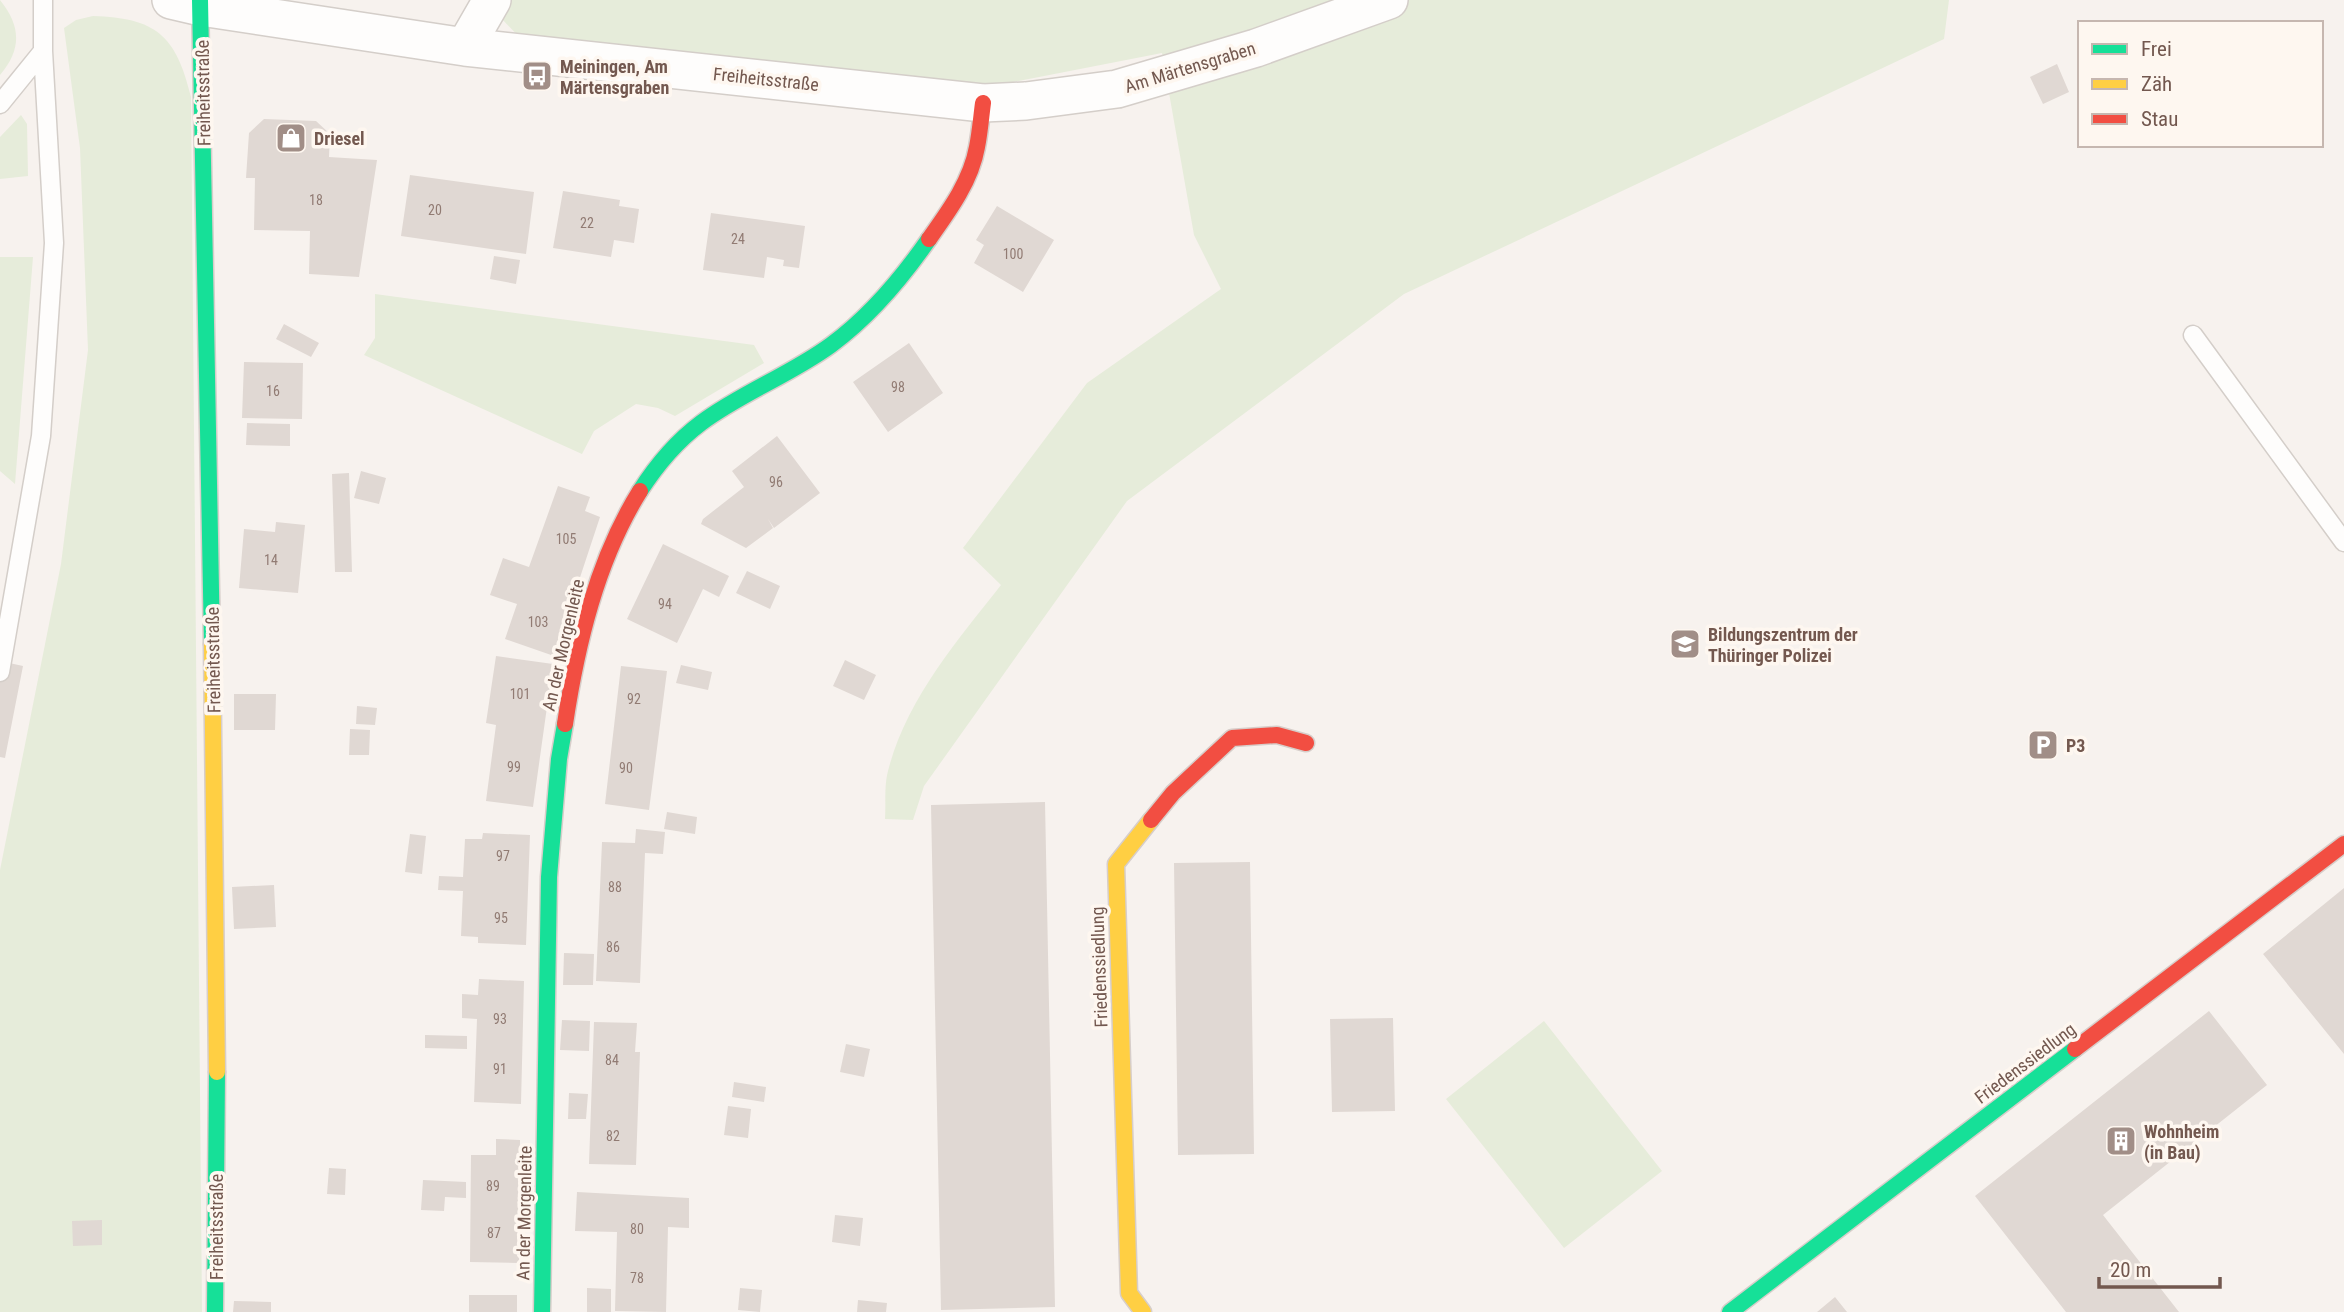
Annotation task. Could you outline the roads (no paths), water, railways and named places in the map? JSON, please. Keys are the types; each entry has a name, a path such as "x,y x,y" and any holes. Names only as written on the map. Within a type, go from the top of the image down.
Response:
{"street":[{"path":"465,47 492,0"},
{"name":"Am Märtensgraben","path":"983,103 1026,101 1117,89 1256,48 1389,0"},
{"name":"Freiheitsstraße","path":"215,1312 217,993 209,400 191,2 465,47 983,103"},
{"name":"An der Morgenleite","path":"542,1312 549,877 559,759 566,713 591,599 625,516 649,477 673,449 701,423 831,345 872,308 908,269 951,209 967,178 977,149 983,103"},
{"name":"Friedenssiedlung","path":"1143,1312 1129,1293 1115,864 1173,793 1232,738 1277,735 1306,743"},
{"name":"Friedenssiedlung","path":"1730,1312 2344,844"}],"lane":[{"path":"0,672 41,436 54,243 43,51 43,0"},
{"path":"0,104 43,51"},
{"path":"2193,335 2344,542"}],"place":[{"name":"Meiningen, Am Märtensgraben","path":"537,76"},
{"name":"Driesel","path":"291,138"},
{"name":"Bildungszentrum der Thüringer Polizei","path":"1685,644"},
{"name":"P3","path":"2043,745"},
{"name":"Wohnheim (in Bau)","path":"2121,1141"}]}
